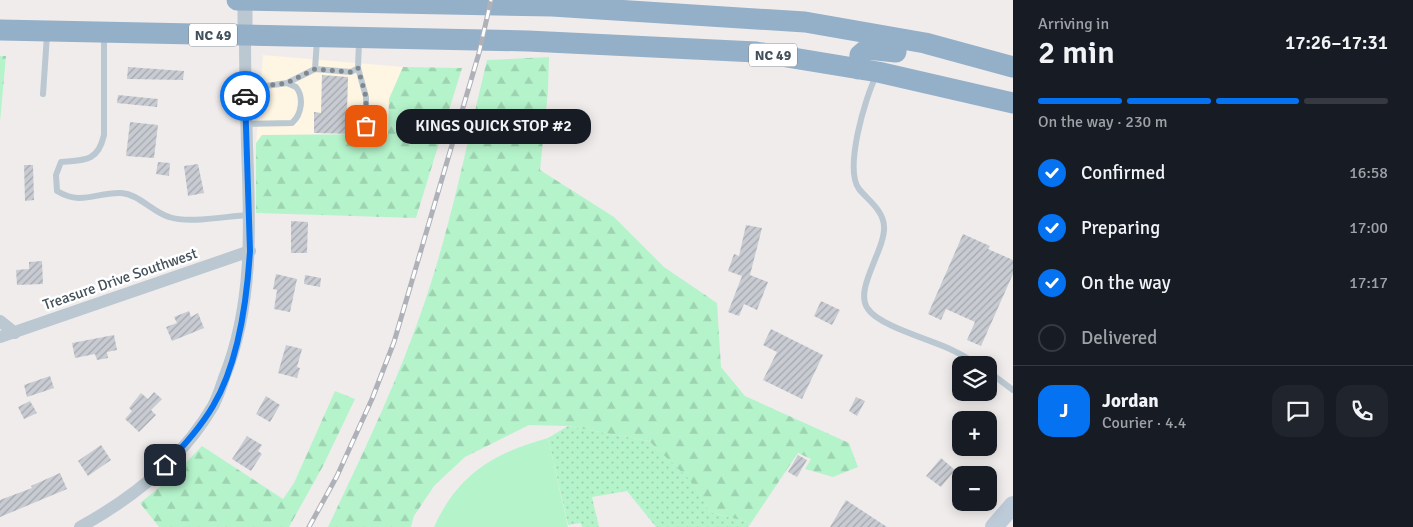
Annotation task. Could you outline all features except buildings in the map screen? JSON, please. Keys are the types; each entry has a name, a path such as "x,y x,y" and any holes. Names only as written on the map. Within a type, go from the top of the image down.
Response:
{"highway":[{"name":"NC 49","path":"237,0 682,11 805,22 925,44 1012,66"},
{"name":"NC 49","path":"0,30 528,41 756,52 869,71 1013,103"},
{"path":"869,71 860,55 867,49 872,48 991,70 1012,66"}],"street":[{"path":"80,527 122,502 152,478 190,439 214,405 236,341 249,273 250,251 245,88 245,0"},
{"name":"Treasure Drive Southwest","path":"0,337 250,251"},
{"path":"0,321 15,332"}],"lane":[{"path":"43,94 47,31"},
{"path":"104,33 104,135 102,146 95,155 85,160 61,162 56,175 57,191 81,199 119,193 128,194 160,214 176,219 250,215"},
{"path":"315,69 317,37"},
{"path":"359,38 358,68 366,97 366,126"},
{"path":"245,88 287,83 315,69 351,72 358,68"},
{"path":"869,71 868,91 852,165 853,178 859,189 871,200 884,226 882,242 864,292 866,307 872,315 886,323 963,356"},
{"path":"246,124 287,124 295,121 300,111 301,98 296,87 287,83"},
{"path":"997,378 1013,390"}],"shaded area":[{"path":"263,55 403,67 389,99 388,134 262,135 256,143"}],"green space":[{"path":"0,56 6,56 0,122"},
{"path":"549,57 548,91 540,170 614,217 664,267 717,303 721,367 745,396 849,443 858,467 833,477 805,469 811,459 798,453 751,523 710,512 689,479 649,441 568,426 529,425 465,457 434,486 414,516 411,527 328,527 390,391 423,307 442,246 487,60"},
{"path":"403,67 462,68 416,218 256,213 256,143 262,135 388,134 389,99"},
{"path":"335,391 355,399 323,466 289,527 159,527 140,503 171,478 202,446 283,499 294,483"},
{"path":"568,426 649,441 690,479 710,512 751,523 748,527 656,527 627,491 592,497 599,527 582,527 581,523 568,525 548,438"},
{"path":"548,438 568,527 434,527 454,493 480,468 511,451"}],"railway":[{"path":"309,527 337,476 372,399 394,342 479,53 491,0"}],"way so far":[{"path":"245,96 245,88 287,83 315,69 351,72 358,68 366,97 366,126"}],"place":[{"name":"KINGS QUICK STOP #2","path":"366,126"}],"route":[{"path":"165,465 190,439 214,405 229,366 244,307 250,251 245,96"}]}
